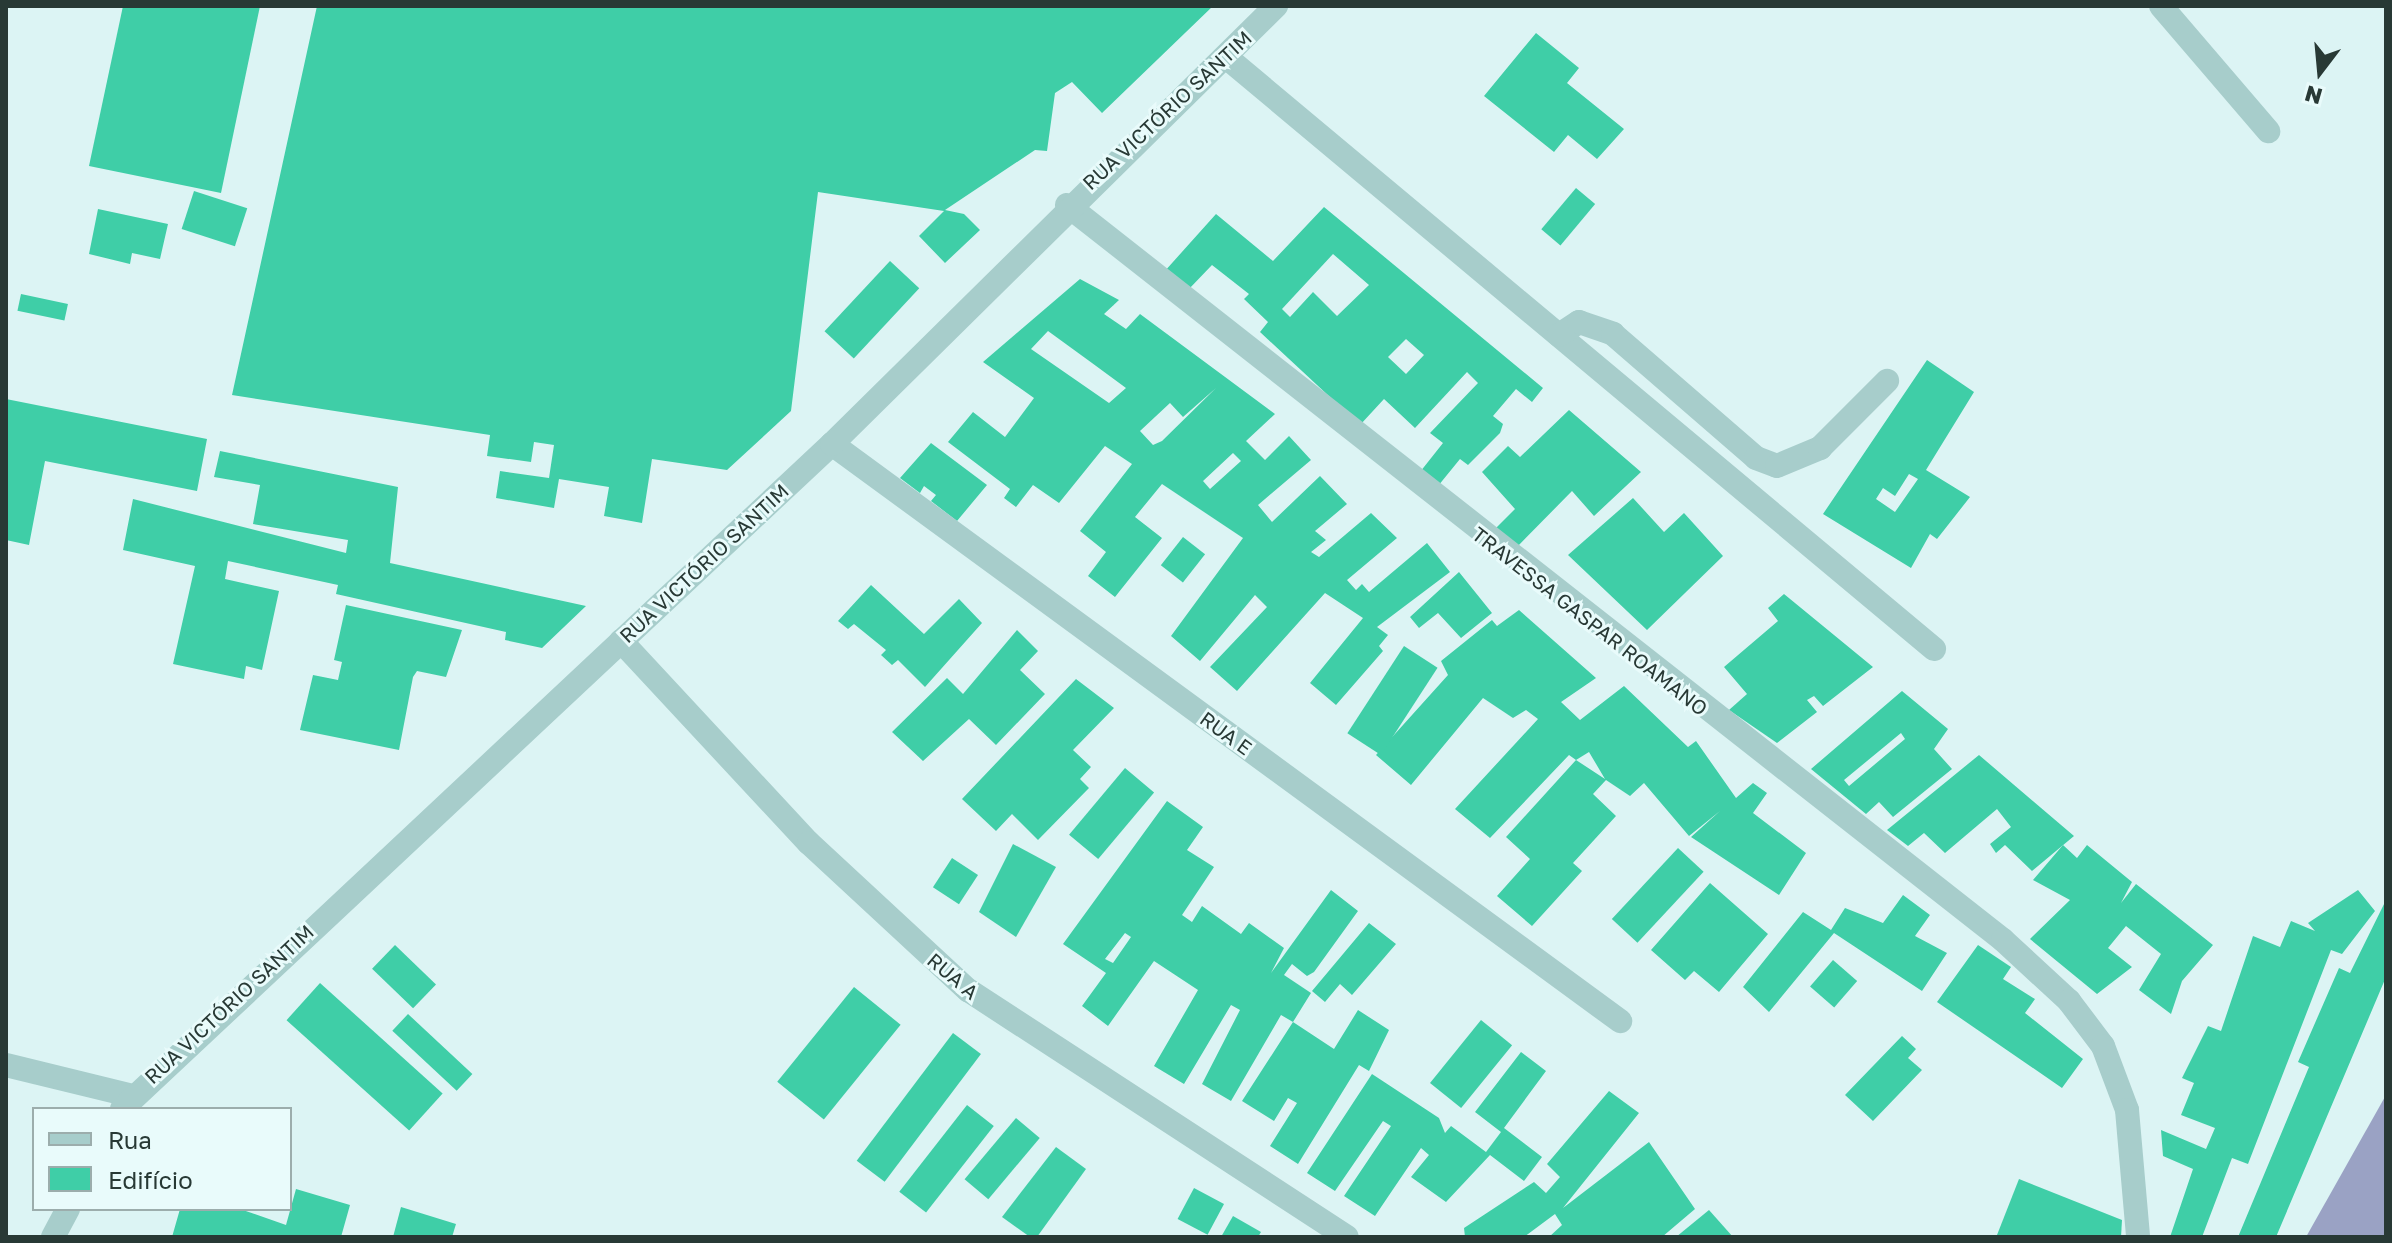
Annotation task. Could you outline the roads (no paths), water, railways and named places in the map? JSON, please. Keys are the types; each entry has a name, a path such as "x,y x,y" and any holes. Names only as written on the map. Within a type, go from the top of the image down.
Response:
{"street":[{"name":"RUA VICTÓRIO SANTIM","path":"126,1102 832,444 1067,205 1226,57 1276,6"},
{"path":"2161,6 2268,131"},
{"path":"1226,57 1934,649"},
{"name":"TRAVESSA GASPAR ROAMANO","path":"1067,205 2003,940 2069,1001 2103,1046 2127,1110 2138,1237"},
{"path":"1559,335 1579,322 1613,334 1756,458 1777,466 1820,448 1887,381"},
{"name":"RUA E","path":"832,444 1620,1021"},
{"name":"RUA A","path":"621,641 809,843 968,990 1347,1237"},
{"path":"6,1065 126,1102"},
{"path":"53,1237 67,1211"}]}
